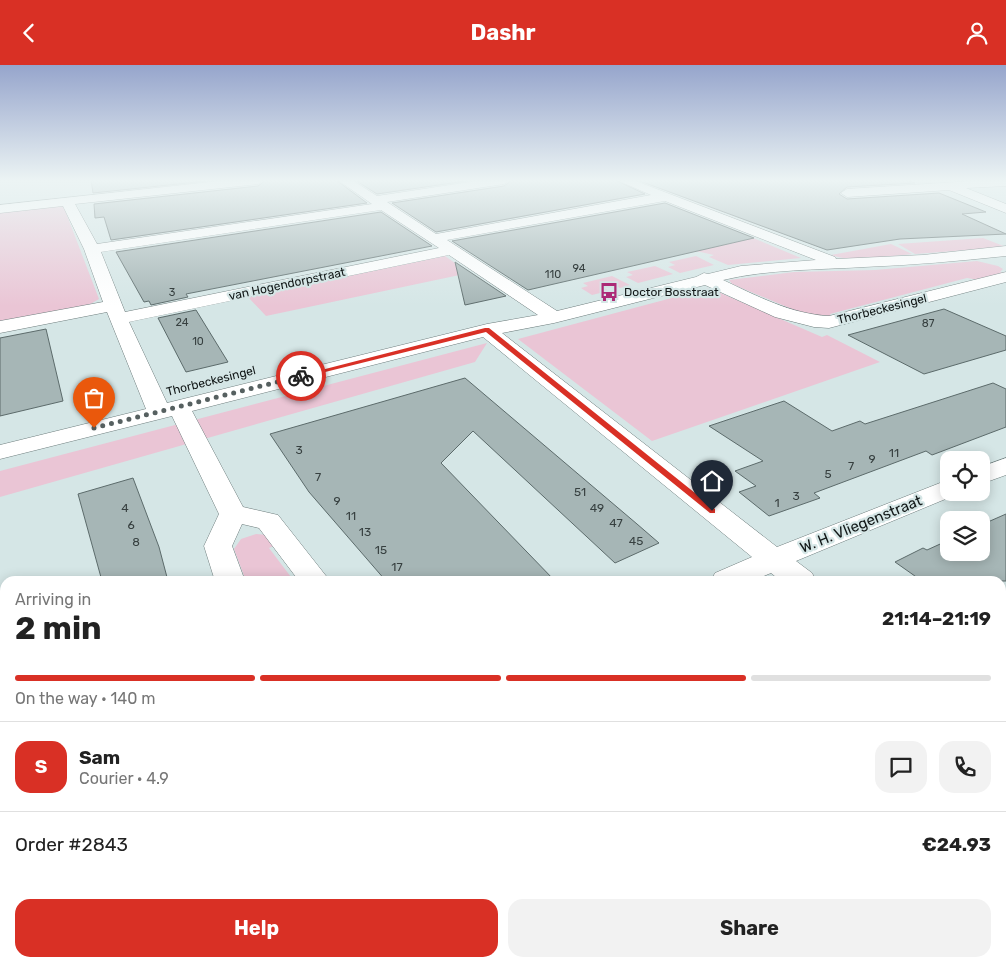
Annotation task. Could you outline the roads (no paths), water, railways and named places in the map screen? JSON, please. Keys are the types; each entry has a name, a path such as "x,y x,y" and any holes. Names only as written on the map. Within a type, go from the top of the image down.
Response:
{"street":[{"path":"78,222 92,249 116,311 163,405 234,514 268,521 311,576"},
{"path":"92,249 260,222"},
{"path":"411,222 554,317"},
{"path":"436,238 524,222"},
{"path":"730,222 839,264"},
{"name":"van Hogendorpstraat","path":"0,327 116,311 453,249"},
{"name":"Thorbeckesingel","path":"0,452 163,405 484,323 554,317 704,278 742,271 924,260 1006,251"},
{"name":"Thorbeckesingel","path":"983,254 1006,263"},
{"name":"Thorbeckesingel","path":"704,278 794,317 811,322 829,322 840,321 1006,277"},
{"path":"484,323 772,560 794,576"},
{"name":"Thorbeckesingel","path":"0,433 163,405 484,323"},
{"path":"990,472 1006,466"},
{"name":"W. H. Vliegenstraat","path":"737,576 940,493"},
{"path":"228,576 218,546 234,514"}],"place":[{"name":"Doctor Bosstraat","path":"609,292"}]}
